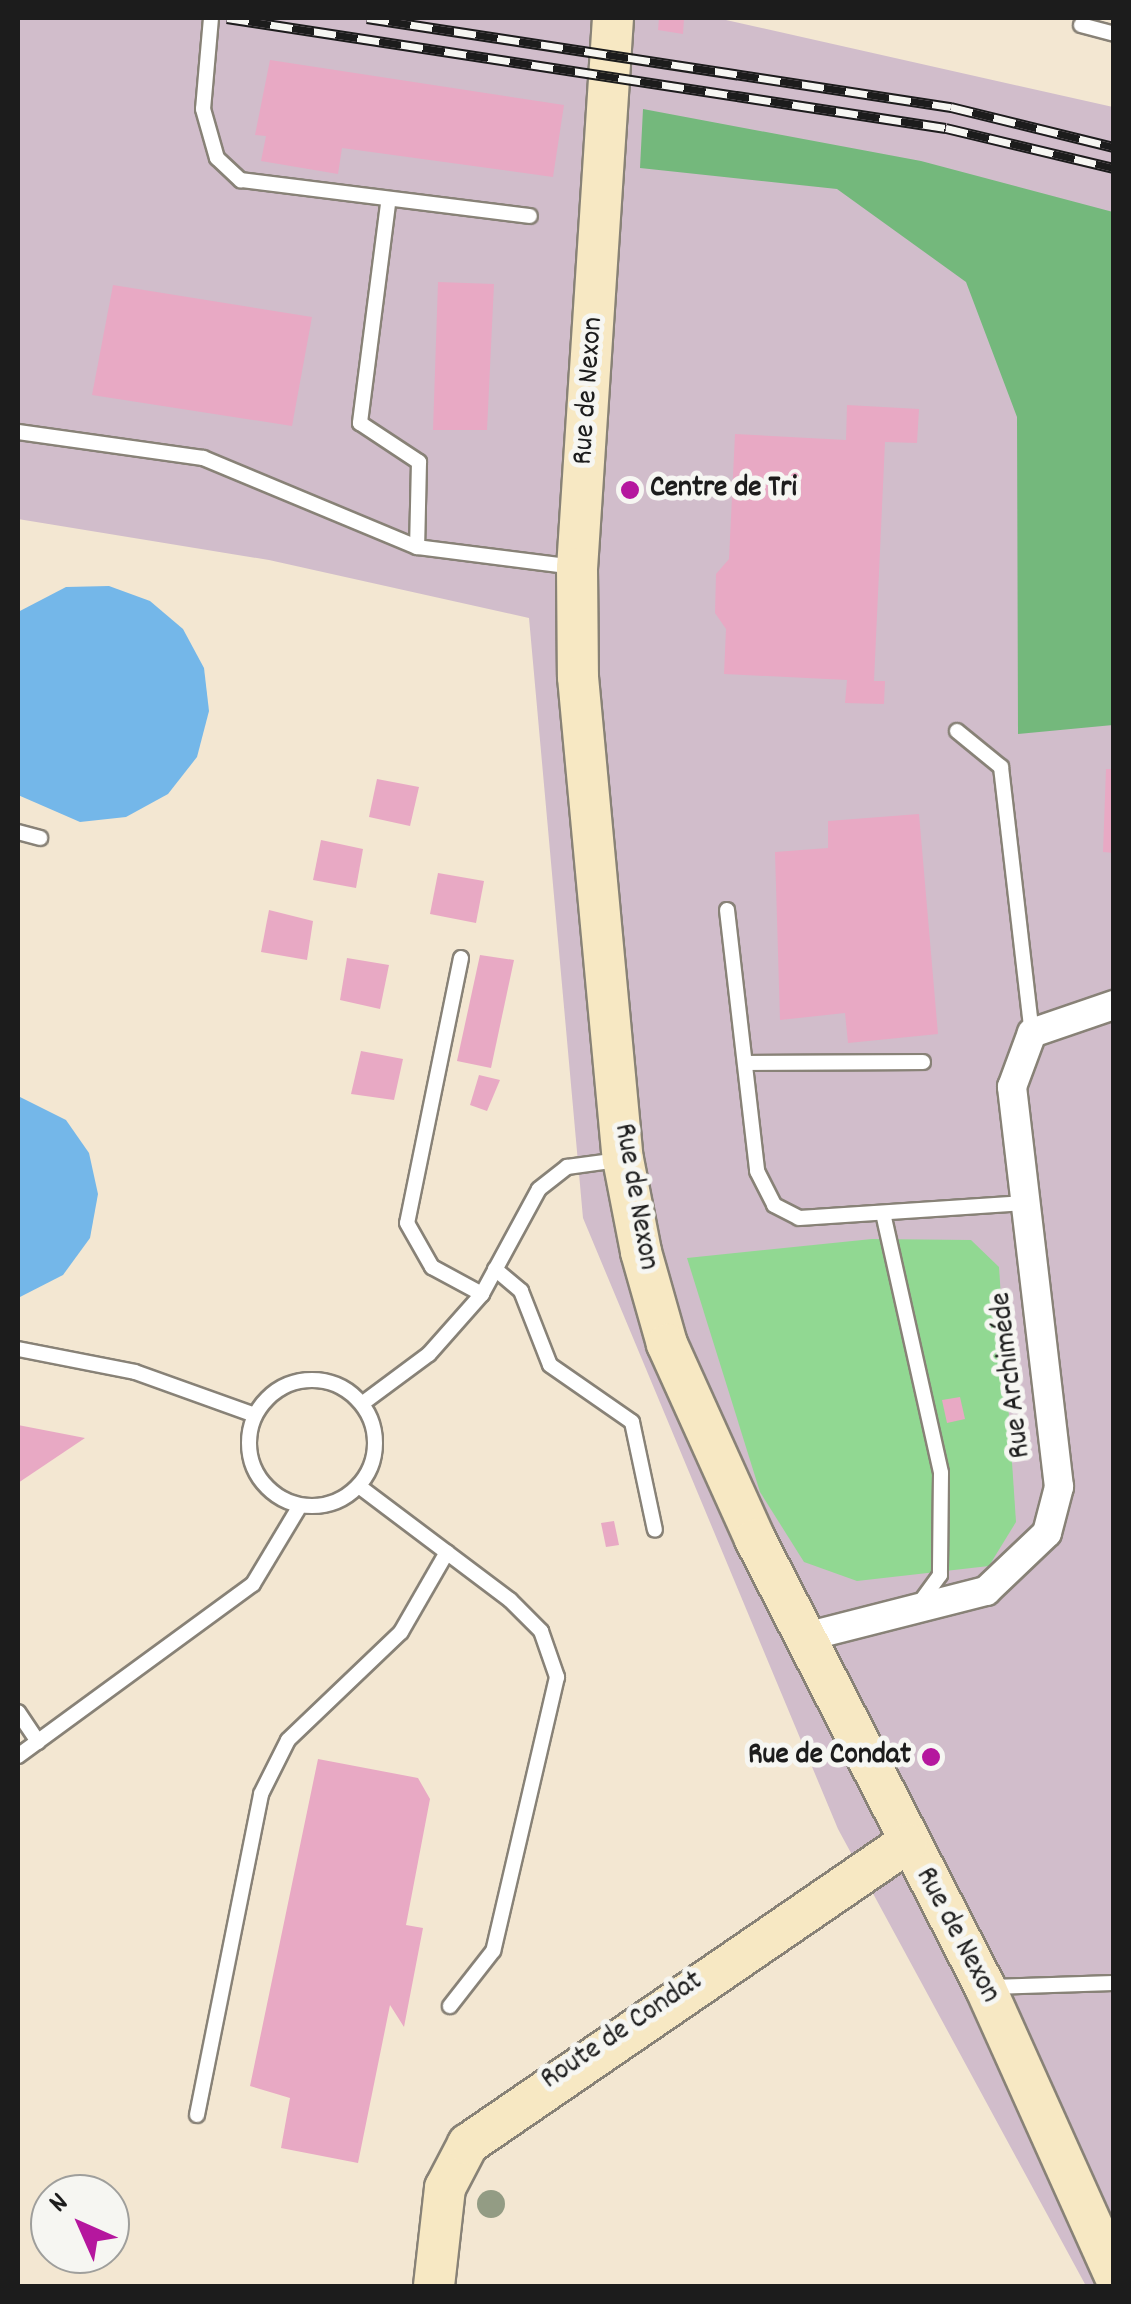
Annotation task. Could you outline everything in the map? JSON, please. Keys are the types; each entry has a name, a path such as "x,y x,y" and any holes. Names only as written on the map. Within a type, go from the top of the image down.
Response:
{"street":[{"name":"Rue de Nexon","path":"613,18 577,568 580,694 623,1159 667,1344 907,1843 985,1987 1114,2274"},
{"path":"1032,1033 1114,1005"},
{"name":"Rue Archiméde","path":"808,1636 986,1592 1047,1533 1059,1487 1012,1086 1032,1033"},
{"name":"Route de Condat","path":"434,2286 445,2188 468,2144 907,1843"}],"lane":[{"path":"211,18 203,109 217,158 242,180 388,204 530,216"},
{"path":"1081,25 1114,34"},
{"path":"388,204 360,423 419,462 416,547"},
{"path":"18,432 203,458 416,547 577,568"},
{"path":"958,730 1001,767 1032,1033"},
{"path":"18,832 40,838"},
{"path":"726,910 757,1171 774,1205 799,1218 1026,1203"},
{"path":"461,958 406,1224 432,1267 482,1294"},
{"path":"746,1063 923,1062"},
{"path":"363,1403 429,1354 482,1294 539,1188 567,1167 623,1159"},
{"path":"884,1213 940,1472 940,1575 917,1606"},
{"path":"495,1269 521,1291 550,1365 632,1422 655,1530"},
{"path":"18,1349 135,1372 252,1414"},
{"path":"326,1379 363,1403 374,1461 360,1487 332,1506 298,1509 251,1473 252,1414 284,1384 326,1379"},
{"path":"360,1487 541,1631 557,1676 494,1951 450,2006"},
{"path":"18,1756 254,1584 298,1509"},
{"path":"197,2114 260,1794 288,1740 401,1632 446,1552"},
{"path":"18,1712 38,1742"},
{"path":"985,1987 1114,1983"}],"shaded area":[{"path":"18,18 717,18 1113,107 1113,2286 1086,2286 838,1829 583,1218 529,618 269,560 18,519"}],"green space":[{"path":"643,109 921,161 1113,212 1113,725 1018,734 1017,417 966,282 837,189 640,168"},
{"path":"872,1239 971,1240 999,1267 1016,1522 989,1566 857,1581 804,1562 760,1492 687,1258"}],"water":[{"path":"109,586 150,601 183,629 204,668 209,711 197,757 168,794 126,817 80,822 18,795 18,612 66,587"},
{"path":"18,1096 66,1120 89,1153 98,1194 90,1238 63,1275 18,1298"}],"building":[{"path":"659,18 684,18 683,34 658,30"},
{"path":"270,60 564,105 553,177 342,148 338,174 261,161 266,136 255,135"},
{"path":"438,282 494,284 487,430 433,430"},
{"path":"113,285 312,317 292,426 92,395"},
{"path":"847,405 919,409 917,443 885,442 874,681 885,681 884,704 845,703 847,680 724,674 726,629 715,613 716,574 729,559 735,434 846,440"},
{"path":"1106,769 1114,769 1114,853 1103,852"},
{"path":"377,779 419,787 410,826 369,817"},
{"path":"919,814 938,1034 848,1043 845,1013 780,1020 775,852 828,848 828,821"},
{"path":"321,840 363,849 356,888 313,880"},
{"path":"438,873 484,881 476,923 430,914"},
{"path":"269,910 313,921 307,960 261,952"},
{"path":"480,955 514,960 491,1068 457,1061"},
{"path":"347,958 389,965 380,1009 340,1000"},
{"path":"361,1051 403,1059 394,1100 351,1094"},
{"path":"479,1075 500,1080 487,1111 470,1105"},
{"path":"960,1397 965,1419 947,1423 942,1400"},
{"path":"18,1425 85,1438 18,1483"},
{"path":"614,1521 619,1545 606,1547 601,1523"},
{"path":"318,1759 418,1778 430,1799 406,1925 423,1928 404,2027 390,2005 358,2163 281,2148 290,2098 250,2086"}],"railway":[{"path":"227,18 946,128 1114,168"},
{"path":"367,18 951,107 1114,147"}],"place":[{"name":"Centre de Tri","path":"630,490"},
{"name":"Rue de Condat","path":"931,1757"}]}
